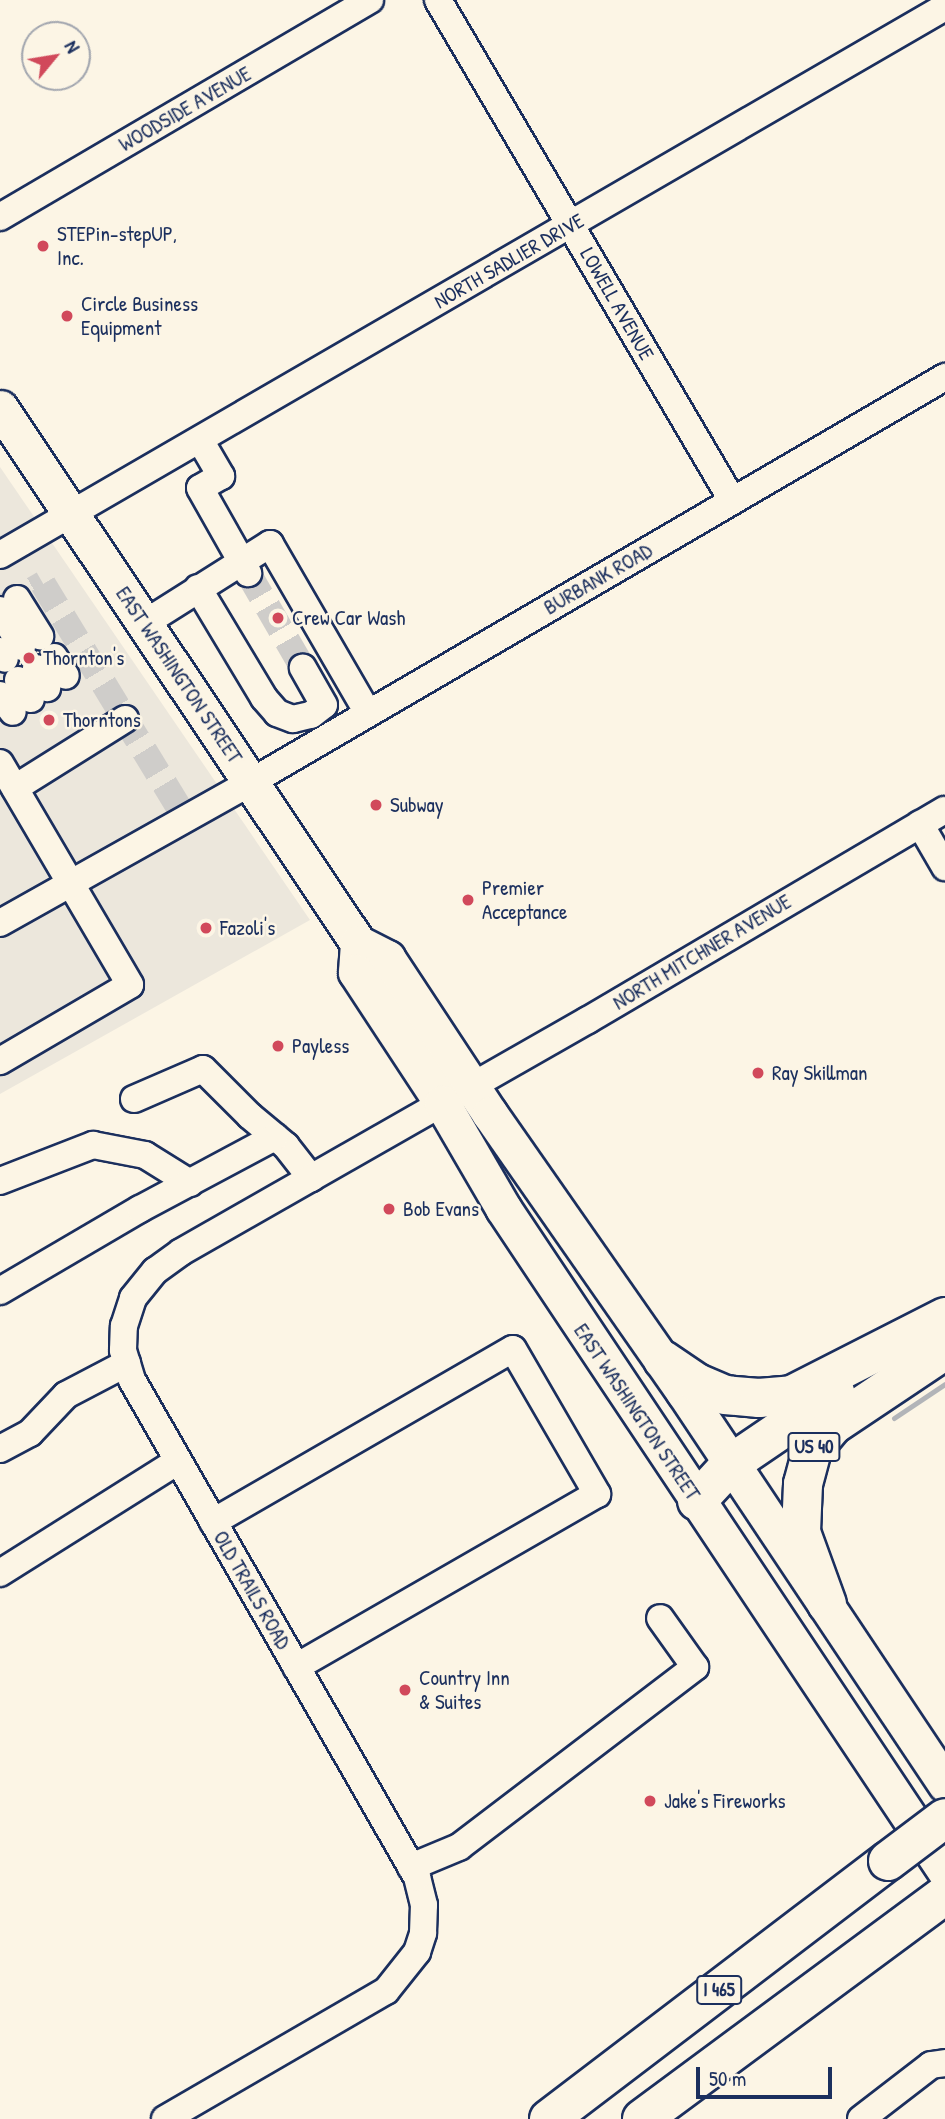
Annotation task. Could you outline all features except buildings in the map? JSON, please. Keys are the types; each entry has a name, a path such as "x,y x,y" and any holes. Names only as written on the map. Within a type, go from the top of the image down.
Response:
{"highway":[{"path":"663,1360 697,1384 725,1395 773,1397 804,1391 936,1333"},
{"path":"697,1501 936,1333"},
{"name":"US 40","path":"827,1604 801,1532 801,1500 812,1450 833,1425 936,1333"},
{"path":"739,1474 833,1425"},
{"name":"I 465","path":"549,2119 945,1818"},
{"name":"I 465","path":"642,2119 934,1903"}],"main road":[{"name":"EAST WASHINGTON STREET","path":"0,408 358,943 387,958 457,1094 663,1360 945,1784"},
{"name":"EAST WASHINGTON STREET","path":"457,1094 463,1143 524,1241 945,1871"}],"street":[{"name":"WOODSIDE AVENUE","path":"0,217 370,0"},
{"name":"LOWELL AVENUE","path":"438,0 732,500"},
{"name":"NORTH SADLIER DRIVE","path":"0,555 945,7"},
{"name":"BURBANK ROAD","path":"0,923 251,782 945,377"},
{"path":"200,440 221,476 200,488 245,567"},
{"path":"145,623 198,588 245,567 270,544 368,713"},
{"path":"198,588 264,698 277,713 293,719 311,715 324,705 303,668"},
{"path":"9,605 28,672"},
{"path":"15,788 125,719"},
{"path":"0,763 130,985 0,1061"},
{"name":"NORTH MITCHNER AVENUE","path":"457,1094 945,810"},
{"path":"920,824 945,867"},
{"path":"134,1099 203,1069 275,1137 311,1178"},
{"name":"OLD TRAILS ROAD","path":"166,2119 368,2004 400,1978 417,1952 425,1919 424,1905 411,1867 132,1380 123,1350 125,1318 133,1298 145,1281 181,1252 457,1094"},
{"path":"0,1291 275,1137"},
{"path":"0,1181 93,1145 145,1155 190,1183"},
{"path":"212,1522 513,1349 597,1494 296,1667"},
{"path":"0,1449 30,1433 66,1395 127,1363"},
{"path":"0,1573 178,1461"},
{"path":"411,1867 459,1847 695,1667 660,1618"},
{"path":"862,2119 931,2065 945,2063"}],"shaded area":[{"path":"0,467 310,920 0,1094"}],"waterway":[{"path":"894,1418 945,1384"}],"tunnel":[{"path":"248,573 303,668"},
{"path":"0,609 43,584 185,818"}],"place":[{"name":"STEPin-stepUP, Inc.","path":"43,246"},
{"name":"Circle Business Equipment","path":"67,316"},
{"name":"Crew Car Wash","path":"278,618"},
{"name":"Thornton's","path":"29,658"},
{"name":"Thorntons","path":"49,720"},
{"name":"Subway","path":"376,805"},
{"name":"Premier Acceptance","path":"468,900"},
{"name":"Fazoli's","path":"206,928"},
{"name":"Payless","path":"278,1046"},
{"name":"Ray Skillman","path":"758,1073"},
{"name":"Bob Evans","path":"389,1209"},
{"name":"Country Inn & Suites","path":"405,1690"},
{"name":"Jake's Fireworks","path":"650,1801"}]}
